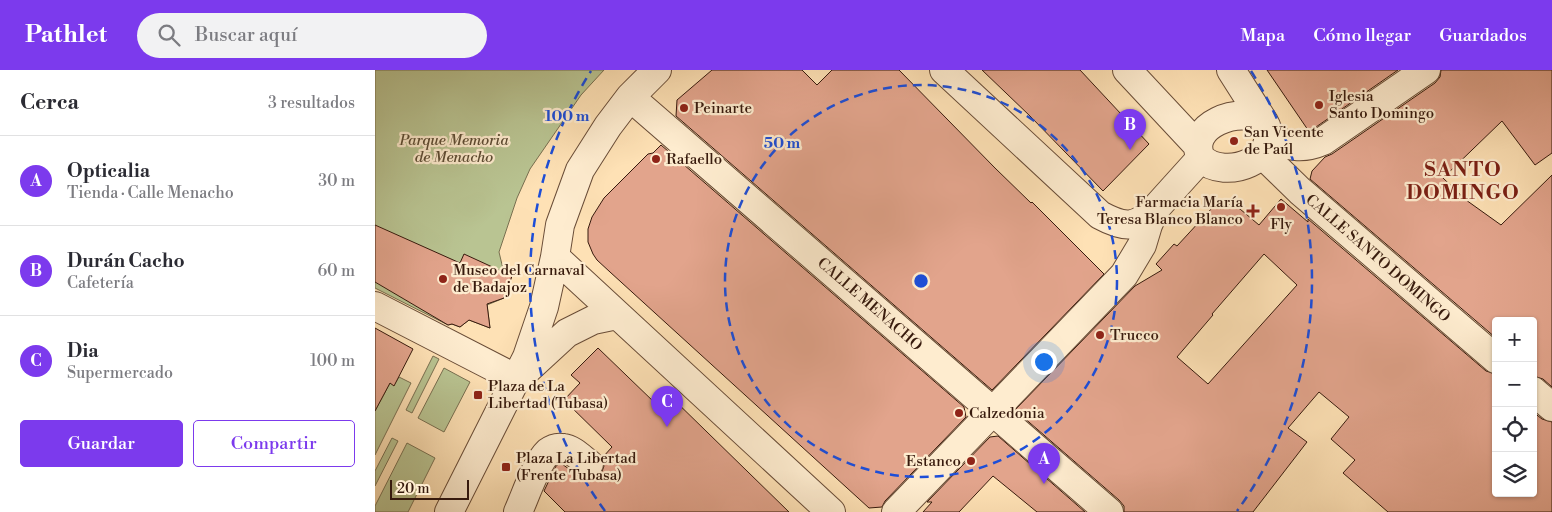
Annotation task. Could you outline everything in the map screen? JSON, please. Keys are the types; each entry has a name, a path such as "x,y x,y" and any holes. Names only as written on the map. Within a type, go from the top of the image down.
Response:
{"street":[{"path":"458,507 527,357 544,308 563,212 581,170 608,126 630,97 657,70"},
{"path":"944,70 1100,215 1110,220 1130,225 1140,222 1155,209 1199,152 1200,140 1205,132 1221,119 1231,116 1256,117 1265,138 1257,159 1246,165 1231,168 1211,165 1199,152 1127,70"},
{"name":"CALLE SANTO DOMINGO","path":"1231,70 1265,138 1300,191 1492,356"},
{"path":"1265,138 1296,147 1310,146 1323,140 1426,70"},
{"name":"CALLE MENACHO","path":"630,97 1109,512"},
{"path":"896,512 992,410 1124,275 1142,245 1155,209"},
{"path":"555,257 831,512"},
{"path":"375,306 517,379"},
{"path":"517,379 567,334 593,320 617,315"},
{"path":"1537,394 1552,407"},
{"path":"518,512 538,466 549,452 556,448 570,450 589,464"}],"green space":[{"name":"Parque Memoria de Menacho","path":"375,70 604,70 581,95 530,169 517,198 499,252 504,273 512,275 504,298 487,305 490,328 469,320 460,327 452,324 448,325 375,288"},
{"path":"433,356 439,359 412,413 406,410"},
{"path":"444,368 470,382 444,432 418,418"},
{"path":"399,377 411,383 375,455 375,411 390,383 394,385"},
{"path":"392,438 398,441 375,486 375,471"},
{"path":"407,443 435,458 408,512 375,512 375,506"}],"building":[{"path":"712,70 802,70 817,85 832,70 899,70 995,168 1104,274 992,390 676,116 677,100"},
{"path":"982,70 1080,70 1149,144 1103,191"},
{"name":"Iglesia Santo Domingo","path":"1267,70 1398,70 1316,127 1308,130"},
{"path":"1441,70 1552,70 1552,153 1535,165 1502,121 1443,178 1466,200 1501,225 1552,175 1552,387 1543,379 1537,377 1537,317 1492,317 1492,335 1310,179 1312,171 1325,157 1435,83 1440,77"},
{"path":"661,145 964,407 966,417 885,501 882,507 869,508 610,272 593,254 588,242 588,229 592,217 604,198 648,154 653,153"},
{"path":"1281,199 1308,222 1308,219 1486,371 1492,373 1492,497 1537,497 1537,415 1552,422 1552,512 1388,512 1343,473 1355,460 1331,439 1349,417 1319,392 1288,428 1307,442 1253,512 1124,512 1124,506 1119,500 1015,410 1135,286 1162,270 1156,264 1174,244 1177,246 1212,208 1220,205 1231,205 1240,209 1259,225","holes":["1264,254 1297,285 1208,384 1177,357"]},
{"name":"Museo del Carnaval de Badajoz","path":"375,225 460,263 464,254 512,276 504,298 487,304 490,328 469,320 460,327 452,324 448,325 375,282"},
{"path":"375,328 413,349 394,386 390,383 375,411"},
{"path":"598,348 655,403 666,392 789,512 565,512 544,491 556,466 562,464 580,477 595,479 601,474 604,466 603,457 612,447 564,400 580,383 571,375"},
{"path":"998,436 1085,512 1037,512 993,476 959,512 923,512 932,502 927,502 990,437"}],"place":[{"name":"Iglesia Santo Domingo","path":"1319,105"},
{"name":"Peinarte","path":"684,108"},
{"name":"San Vicente de Paúl","path":"1234,141"},
{"name":"Durán Cacho","path":"1130,150"},
{"name":"Rafaello","path":"656,159"},
{"name":"Fly","path":"1281,207"},
{"name":"Farmacia María Teresa Blanco Blanco","path":"1253,211"},
{"name":"Museo del Carnaval de Badajoz","path":"443,279"},
{"name":"Trucco","path":"1100,335"},
{"name":"Plaza de La Libertad (Tubasa)","path":"478,395"},
{"name":"Calzedonia","path":"959,413"},
{"name":"Dia","path":"667,427"},
{"name":"Estanco","path":"971,461"},
{"name":"Plaza La Libertad (Frente Tubasa)","path":"506,467"},
{"name":"Opticalia","path":"1044,484"}],"district":[{"name":"SANTO DOMINGO","path":"1463,180"}]}
